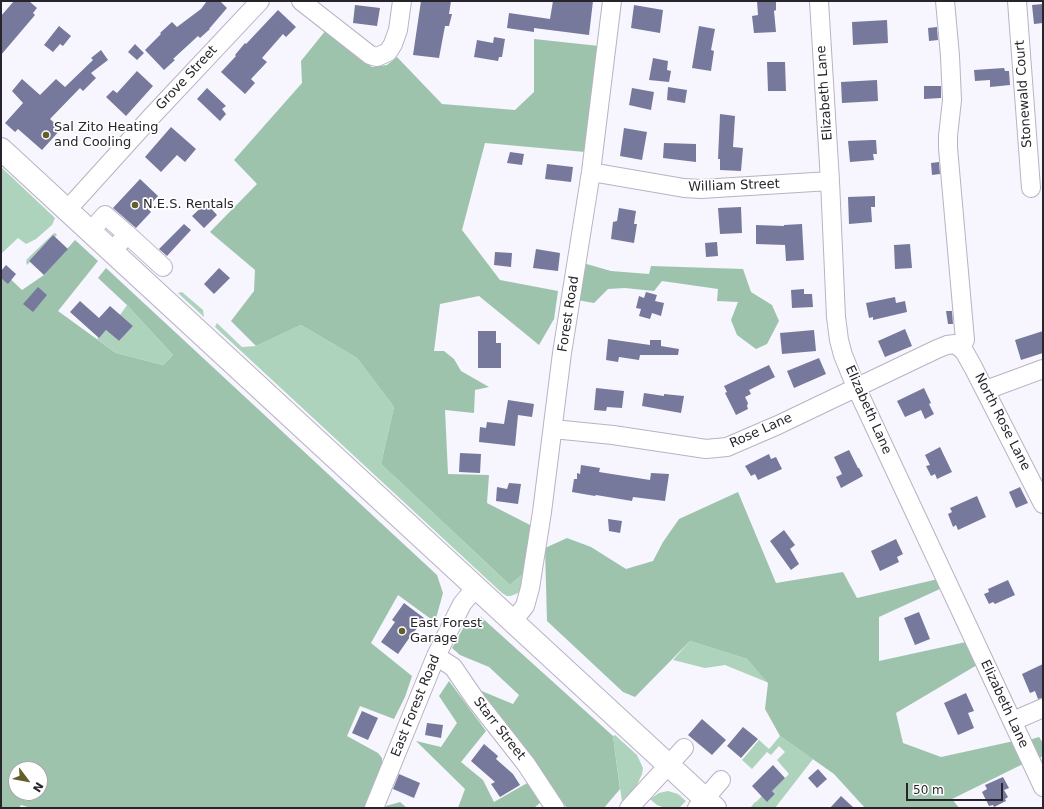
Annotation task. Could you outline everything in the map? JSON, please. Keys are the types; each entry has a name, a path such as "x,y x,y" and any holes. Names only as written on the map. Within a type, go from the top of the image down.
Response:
{"main road":[{"path":"1,149 513,621 668,766 705,805"}],"street":[{"name":"Grove Street","path":"67,210 91,176 260,1"},
{"path":"301,1 370,55 377,57 388,52 393,44 398,30 402,1"},
{"name":"Forest Road","path":"513,621 525,606 530,588 553,429 562,354 591,172 612,1"},
{"name":"Elizabeth Lane","path":"819,1 830,181 836,317 839,340 843,355 856,387 1043,787"},
{"path":"945,1 952,100 948,142 965,340 958,346"},
{"name":"Stonewald Court","path":"1017,1 1031,188"},
{"name":"William Street","path":"591,172 684,188 702,189 830,181"},
{"path":"90,232 105,214 124,228 163,267"},
{"path":"112,252 124,228"},
{"name":"Rose Lane","path":"553,429 613,435 706,449 719,448 737,443 937,349 947,345 958,346"},
{"name":"North Rose Lane","path":"958,346 973,367 986,390 1043,504"},
{"path":"986,390 1043,369"},
{"name":"East Forest Road","path":"374,808 436,656 462,604 476,587"},
{"name":"Starr Street","path":"436,656 453,667 475,699 526,764 555,808"},
{"path":"1013,721 1043,708"},
{"path":"637,805 684,748"},
{"path":"705,805 721,780"}],"green space":[{"path":"326,30 372,67 387,65 397,57 442,104 515,110 534,92 534,39 599,46 585,152 485,143 462,230 500,280 558,291 554,319 539,345 479,296 440,304 434,351 444,351 454,359 461,371 489,387 475,390 474,413 445,410 448,474 489,475 487,503 532,526 524,573 510,585 381,464 394,407 357,358 301,325 256,346 231,321 254,291 255,270 210,232 257,184 234,160 302,83 301,61"},
{"path":"1,167 55,218 52,225 36,239 26,244 18,238 1,254"},
{"path":"55,233 57,235 55,237 53,235 27,265 27,259"},
{"path":"75,240 98,261 58,311 116,353 163,365 173,355 127,305 98,278 106,268 437,575 443,593 435,622 398,595 371,643 412,676 405,697 394,719 360,706 347,736 378,753 382,758 382,764 366,808 31,808 21,805 19,808 1,808 1,270 22,290 44,275"},
{"path":"583,263 611,271 649,274 651,266 743,269 751,292 772,305 779,321 767,344 756,349 737,335 731,320 738,302 717,301 718,289 662,281 654,291 625,288 608,289 594,303 577,300"},
{"path":"182,292 203,310 204,317 178,293"},
{"path":"127,305 173,355 163,365 116,353 97,339 106,330 119,341 133,326 120,315"},
{"path":"217,323 242,347 256,346 301,325 357,358 394,407 381,464 510,585 524,573 521,590 511,596 507,596 502,593 215,327"},
{"path":"738,492 776,583 843,572 857,598 938,579 942,588 879,617 879,661 966,642 977,665 896,713 903,743 941,757 1014,741 1025,763 952,799 959,808 865,808 834,774 780,736 765,709 768,683 747,659 690,641 635,697 623,692 547,621 545,548 567,538 591,547 626,569 653,561 663,542 679,519"},
{"path":"480,616 613,736 620,789 604,808 567,808 472,687 513,704 519,695 489,667 460,655 452,648 466,623"},
{"path":"690,641 747,659 769,683 725,665 705,668 673,660"},
{"path":"449,681 486,731 461,762 483,780 494,802 529,782 541,802 534,808 458,808 465,789 416,741 441,747 457,723 439,696"},
{"path":"615,735 637,755 643,768 637,785 622,802 613,736"},
{"path":"780,736 813,759 775,808 750,808 762,796 768,801 775,794 772,791 789,774 777,760 785,752 779,746 771,755 767,752 752,769 742,760 759,740 769,749"},
{"path":"1039,737 1043,743 1043,756 1038,759 1029,740"},
{"path":"668,791 678,794 686,801 679,808 665,808 657,805 650,799 659,793"},
{"path":"400,802 407,808 385,808 386,806"}],"building":[{"path":"14,1 29,1 37,8 33,13 35,15 1,55 1,16"},
{"path":"207,1 220,1 227,8 210,29 200,38 198,36 173,59 175,60 164,70 145,50 172,22 177,27 201,9"},
{"path":"421,1 451,1 449,14 452,14 449,26 445,26 439,58 413,55"},
{"path":"553,1 593,1 589,35 534,28 534,32 507,28 509,13 550,19"},
{"path":"757,1 776,1 776,10 774,11 776,32 754,33 752,16 758,15"},
{"path":"1043,4 1043,23 1034,24 1032,5"},
{"path":"355,5 380,8 377,26 353,23"},
{"path":"634,5 663,10 660,33 631,28"},
{"path":"278,10 296,27 286,37 283,34 262,58 267,62 251,79 255,83 245,94 221,72 236,56 235,55 245,43 246,44"},
{"path":"887,20 888,43 853,45 852,22"},
{"path":"59,26 71,36 63,46 60,44 53,52 44,45"},
{"path":"699,26 715,29 711,50 714,51 711,71 692,68"},
{"path":"937,27 938,40 929,41 928,28"},
{"path":"494,37 505,39 502,57 499,57 498,61 474,57 477,40 493,43"},
{"path":"135,44 144,53 137,60 128,52"},
{"path":"101,50 108,60 91,73 96,78 83,91 80,88 50,119 61,129 42,150 18,129 15,132 5,123 23,103 12,91 22,79 40,95 56,79 65,87 93,60 91,58"},
{"path":"653,58 668,61 667,70 671,71 669,82 649,80"},
{"path":"767,62 785,62 786,91 768,91"},
{"path":"1004,68 1005,71 1009,71 1010,85 990,87 990,80 975,81 974,70"},
{"path":"137,71 153,86 126,116 106,97 113,90 117,93"},
{"path":"877,80 878,101 842,103 841,82"},
{"path":"924,86 941,86 941,98 924,99"},
{"path":"668,87 687,90 685,103 667,100"},
{"path":"207,88 226,106 222,109 226,114 220,121 197,99"},
{"path":"632,88 654,92 651,110 629,105"},
{"path":"720,114 735,116 733,147 743,148 741,171 720,170 720,159 718,159"},
{"path":"171,127 196,149 185,162 177,155 161,172 145,157"},
{"path":"624,128 647,132 642,160 620,156"},
{"path":"876,140 877,154 873,154 874,160 850,162 848,141"},
{"path":"664,143 696,144 696,162 663,158"},
{"path":"510,152 524,154 522,165 507,163"},
{"path":"939,162 940,174 932,175 931,163"},
{"path":"547,164 573,167 571,182 545,179"},
{"path":"140,179 158,196 147,208 151,212 136,228 113,208"},
{"path":"875,196 875,207 871,207 872,222 849,224 848,197"},
{"path":"206,203 217,215 204,228 192,216"},
{"path":"741,207 742,233 720,234 718,208"},
{"path":"619,208 636,211 634,224 637,224 634,243 611,239 613,222 617,221"},
{"path":"184,224 191,230 167,256 159,249"},
{"path":"802,224 804,260 786,261 785,245 756,244 756,225 784,226"},
{"path":"53,235 68,249 44,275 29,261"},
{"path":"717,242 718,256 706,257 705,243"},
{"path":"910,244 912,268 895,269 894,245"},
{"path":"536,249 560,253 558,271 533,268"},
{"path":"495,252 512,253 511,267 494,265"},
{"path":"6,265 16,274 8,284 1,278 1,271"},
{"path":"219,268 230,278 214,294 204,284"},
{"path":"38,287 47,295 33,312 23,304"},
{"path":"804,289 804,294 812,294 813,307 792,308 791,290"},
{"path":"646,292 657,295 655,301 664,303 661,316 652,313 650,319 639,316 641,309 636,308 639,296 644,298"},
{"path":"895,297 896,303 905,301 907,312 873,320 873,317 869,318 866,303"},
{"path":"80,301 99,318 110,306 133,326 119,341 106,330 99,338 70,312"},
{"path":"946,311 952,311 953,324 948,324"},
{"path":"905,329 912,346 885,357 878,341"},
{"path":"814,330 816,351 782,354 780,333"},
{"path":"478,331 496,331 496,343 501,343 501,368 478,368"},
{"path":"1043,331 1043,353 1021,360 1015,340"},
{"path":"608,339 650,345 650,340 661,340 661,346 679,349 678,355 640,355 639,360 619,357 618,362 606,360"},
{"path":"819,358 826,374 794,388 787,371"},
{"path":"769,365 775,377 749,390 751,394 745,397 748,403 748,409 736,415 725,393 727,392 724,386"},
{"path":"596,388 624,391 622,408 607,407 606,411 594,410"},
{"path":"924,388 934,414 925,419 921,410 905,417 897,401"},
{"path":"644,393 664,396 664,394 684,396 681,413 642,406"},
{"path":"508,400 534,404 532,417 518,415 515,446 479,442 480,427 486,428 487,422 504,424"},
{"path":"940,447 952,472 937,479 935,474 931,476 926,466 930,465 925,455"},
{"path":"849,450 863,476 841,488 836,477 842,474 834,457"},
{"path":"460,453 481,454 480,473 459,472"},
{"path":"769,454 771,459 776,457 782,469 758,480 755,474 751,476 745,466"},
{"path":"581,465 600,468 599,472 650,480 651,473 669,474 665,501 633,497 632,501 572,492 574,479 577,479 577,473 580,474"},
{"path":"509,483 521,484 518,504 496,501 497,487 507,489"},
{"path":"1020,487 1028,503 1016,508 1009,492"},
{"path":"977,496 986,517 958,530 956,525 953,527 948,514 952,512 950,508"},
{"path":"608,519 622,521 620,533 609,531"},
{"path":"784,530 795,545 790,549 799,564 791,570 770,541"},
{"path":"896,539 903,554 897,557 899,562 880,571 871,551"},
{"path":"1008,580 1015,595 995,604 993,602 989,604 984,594 989,592 988,589"},
{"name":"East Forest Garage","path":"404,603 424,618 398,654 381,642 395,622 392,620"},
{"path":"919,612 930,639 915,645 904,618"},
{"path":"1043,664 1043,698 1038,699 1035,691 1030,693 1022,674"},
{"path":"966,693 974,711 968,713 974,728 958,735 944,703"},
{"path":"362,711 378,718 368,740 352,733"},
{"path":"702,719 726,740 712,755 688,735"},
{"path":"427,723 443,725 441,738 425,735"},
{"path":"743,727 758,739 741,758 727,746"},
{"path":"484,744 498,756 496,759 513,774 520,785 500,797 491,784 495,782 471,761"},
{"path":"773,765 785,778 772,791 775,794 767,802 752,786"},
{"path":"818,769 827,779 817,788 808,778"},
{"path":"399,774 420,783 414,798 393,789"},
{"path":"1003,777 1009,788 1004,790 1008,797 1005,799 1006,801 994,807 993,805 989,806 982,792 987,789 985,785"},
{"path":"841,796 854,808 830,808"}],"place":[{"name":"Sal Zito Heating and Cooling","path":"46,135"},
{"name":"N.E.S. Rentals","path":"135,205"},
{"name":"East Forest Garage","path":"402,631"}]}
